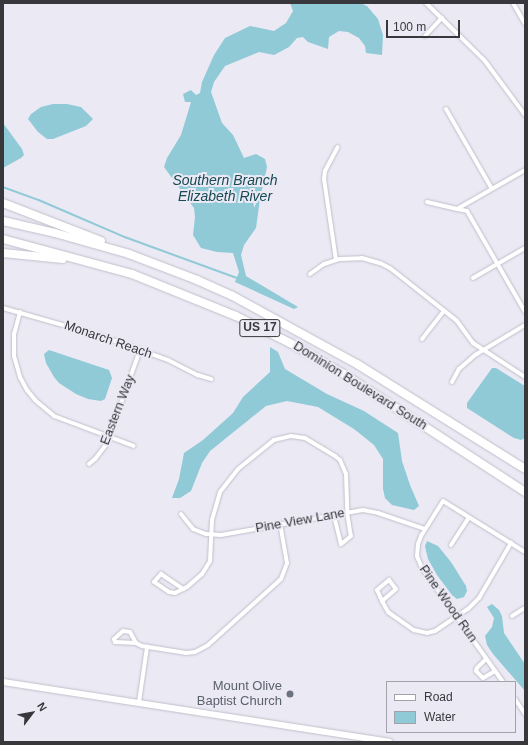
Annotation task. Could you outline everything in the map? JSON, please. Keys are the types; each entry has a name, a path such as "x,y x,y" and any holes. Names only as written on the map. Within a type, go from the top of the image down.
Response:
{"highway":[{"path":"3,203 86,235 129,254"},
{"name":"Dominion Boulevard South","path":"3,221 56,233 129,254 197,280 280,320 357,364 523,467"},
{"name":"Dominion Boulevard South","path":"3,239 132,274 183,293 236,316 290,343 356,382 525,492"},
{"path":"3,253 88,261"}],"street":[{"path":"513,3 525,24"},
{"path":"428,4 488,64 525,115"},
{"path":"424,36 442,18"},
{"path":"446,109 492,188"},
{"path":"336,260 324,179 326,171 338,147"},
{"path":"457,209 525,170"},
{"path":"427,202 468,211 525,312"},
{"path":"473,278 525,248"},
{"path":"310,274 324,264 336,260 356,258 380,263 390,268 457,321 473,343 525,377"},
{"name":"Monarch Reach","path":"3,308 98,335 140,350 211,379"},
{"path":"422,339 444,311"},
{"path":"20,312 14,334 14,356 20,377 27,390 44,409 54,416 134,446"},
{"path":"452,382 459,368 482,350 525,326"},
{"name":"Eastern Way","path":"89,464 101,452 109,437 140,350"},
{"path":"183,589 161,574 154,582 169,592 175,593 183,589 187,587 202,574 208,566 215,505 220,492 230,476 270,442 284,436 305,438 340,460 346,474 347,512 351,536 341,544 334,515"},
{"name":"Pine Wood Run","path":"469,517 443,502 425,529 418,544 419,562 456,617 502,681"},
{"name":"Pine View Lane","path":"181,514 193,529 199,532 221,535 347,512 368,510 425,529"},
{"path":"451,545 469,517 525,552"},
{"path":"136,643 132,634 123,631 114,640 115,642 131,644 136,643 147,647 186,653 201,649 279,581 284,574 287,564 280,524"},
{"path":"382,601 396,589 389,580 377,590 382,601 388,612 419,632 436,631 468,609 479,598 511,543"},
{"path":"512,616 525,608"},
{"path":"139,702 147,647"},
{"path":"486,659 476,671 483,678 495,671"},
{"path":"3,682 389,742"},
{"path":"516,701 525,714"}],"water":[{"name":"Southern Branch Elizabeth River","path":"290,3 360,3 367,6 378,19 383,35 382,55 366,53 365,46 359,38 348,32 339,31 329,37 328,49 308,42 303,37 297,38 289,47 274,55 259,52 225,66 214,82 211,92 222,123 233,135 244,158 256,154 265,159 267,167 260,199 256,228 244,245 241,255 246,276 298,307 294,309 235,282 239,272 233,253 217,252 201,248 193,235 195,217 194,208 164,167 167,158 181,135 191,102 185,102 183,94 191,90 196,95 200,93 202,82 214,55 225,38 250,26 274,31 286,23 293,11"},
{"path":"53,104 67,104 81,107 93,119 86,126 53,139 47,139 38,132 28,119 31,114 41,107"},
{"path":"3,123 22,149 24,155 3,168"},
{"path":"270,347 278,352 285,369 327,394 364,411 398,433 402,461 419,506 414,510 392,505 385,498 383,489 383,459 374,445 354,429 318,407 287,401 266,406 210,451 202,463 191,491 180,498 172,498 179,479 184,453 203,440 233,413 243,397 270,372"},
{"path":"49,350 109,370 112,378 105,399 101,401 88,399 76,394 59,383 46,363 44,354"},
{"path":"492,368 496,368 525,386 525,438 521,440 514,438 467,408 467,403"},
{"path":"427,541 438,546 451,562 466,586 467,591 464,597 457,599 452,595 437,575 428,559 425,546"},
{"path":"492,604 499,610 502,616 504,633 525,664 525,691 487,645 485,636 492,627 494,618 487,607"}],"waterway":[{"path":"3,187 39,200 125,237 237,278"}],"place":[{"name":"Mount Olive Baptist Church","path":"290,694"}]}
